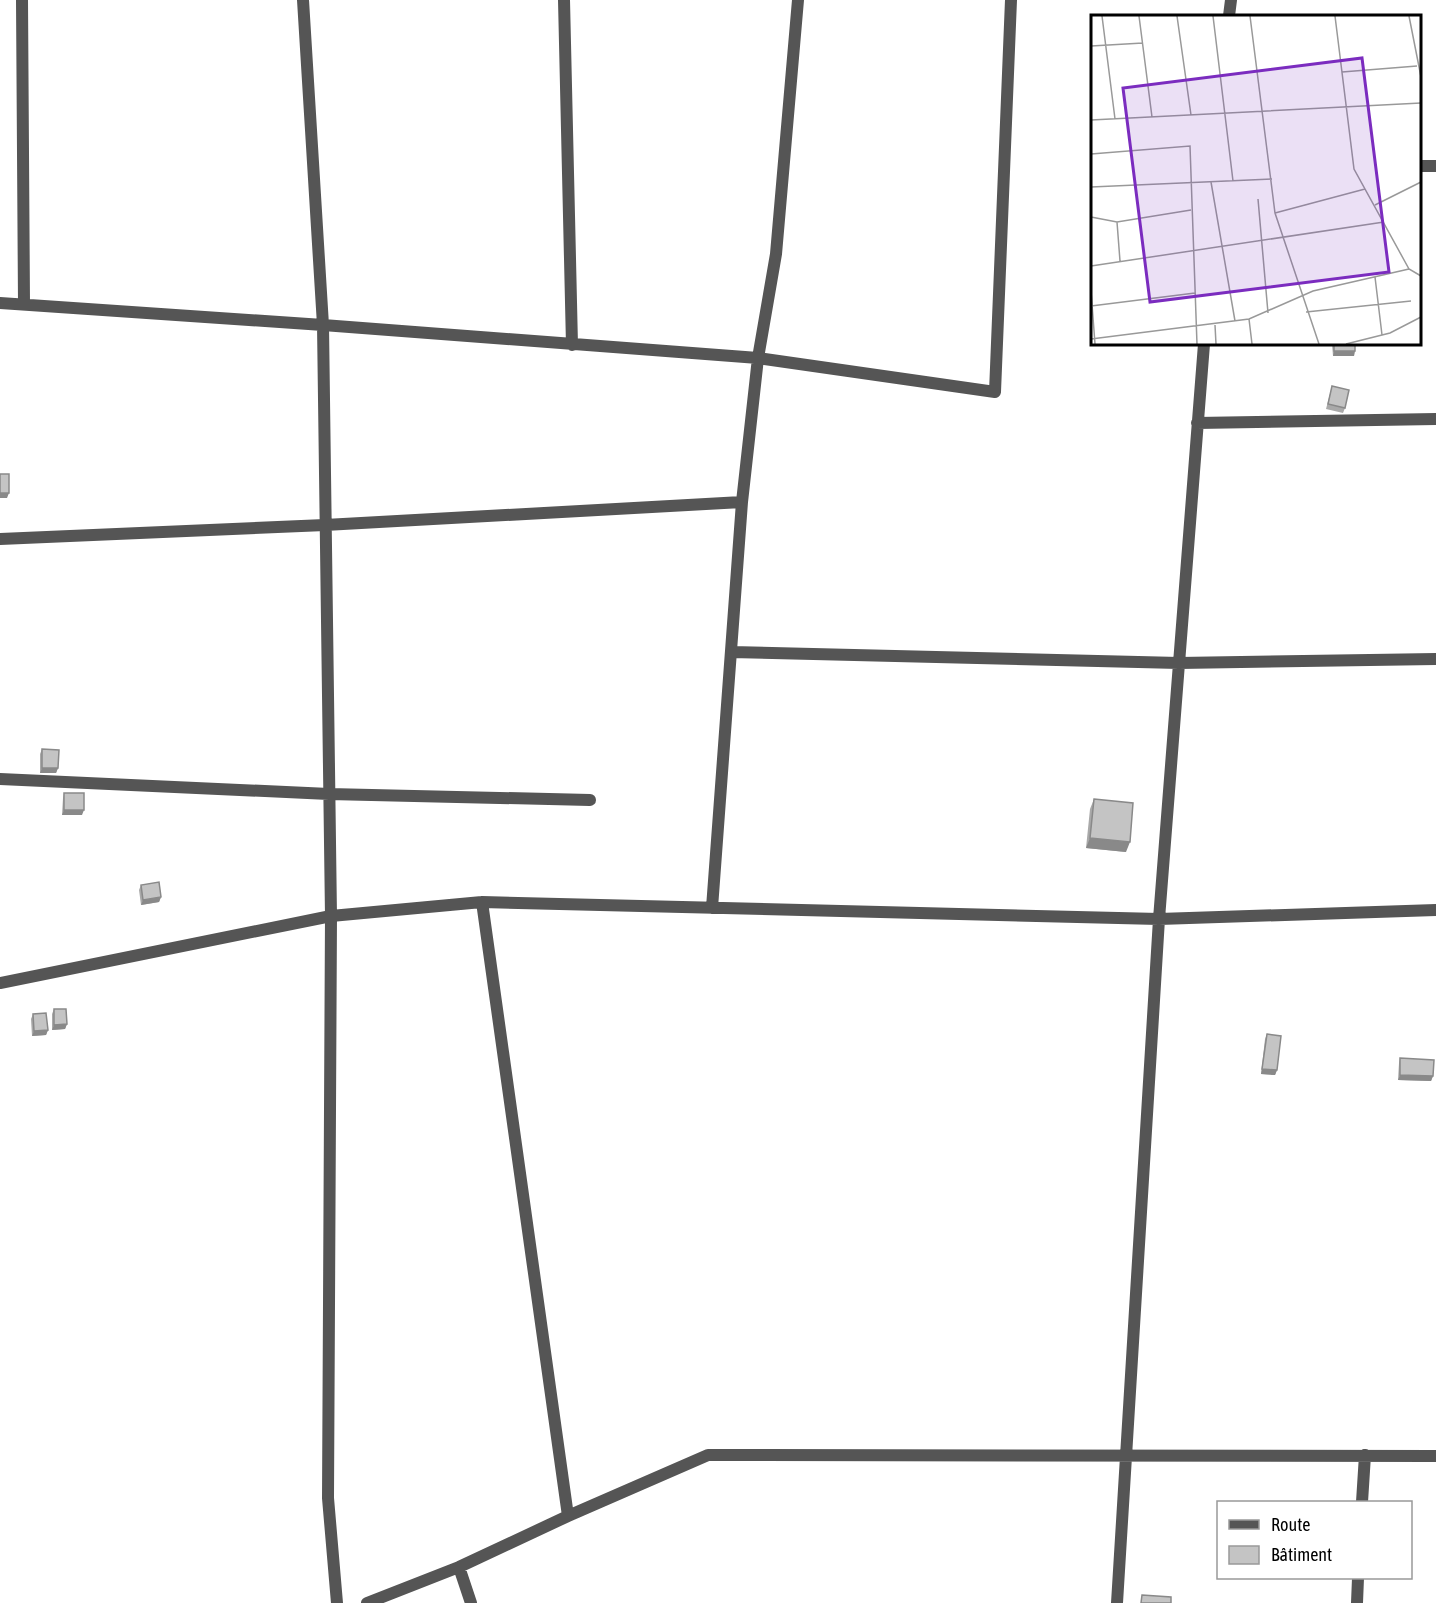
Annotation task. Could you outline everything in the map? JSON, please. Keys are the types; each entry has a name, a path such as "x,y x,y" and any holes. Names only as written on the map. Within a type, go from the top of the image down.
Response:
{"street":[{"path":"22,0 24,304"},
{"path":"303,0 323,325 331,916 328,1498 337,1603"},
{"path":"564,0 572,345"},
{"path":"712,908 742,502 758,358 776,254 798,0"},
{"path":"0,303 758,358 995,392 1011,0"},
{"path":"1229,15 1230,0"},
{"path":"1116,1603 1159,919 1204,345"},
{"path":"1197,423 1436,419"},
{"path":"0,538 325,525 742,502"},
{"path":"731,652 1179,663 1436,658"},
{"path":"0,779 329,794 590,800"},
{"path":"482,902 568,1516"},
{"path":"0,983 331,916 482,902 1159,919 1436,910"},
{"path":"367,1603 459,1567 708,1455 1436,1455"},
{"path":"1362,1501 1365,1455"},
{"path":"459,1567 471,1603"},
{"path":"1357,1603 1358,1579"}],"building":[{"path":"1334,345 1355,345 1355,351 1334,351"},
{"path":"1332,386 1349,390 1345,408 1328,404"},
{"path":"0,474 9,474 9,493 0,493"},
{"path":"42,749 59,750 58,768 42,768"},
{"path":"64,793 84,793 84,810 64,810"},
{"path":"1094,799 1133,803 1130,842 1090,838"},
{"path":"159,882 161,897 143,900 141,885"},
{"path":"54,1009 66,1009 67,1024 54,1025"},
{"path":"46,1013 48,1030 34,1031 33,1014"},
{"path":"1267,1034 1281,1036 1277,1070 1262,1069"},
{"path":"1400,1058 1434,1060 1433,1076 1400,1075"},
{"path":"1142,1595 1171,1597 1171,1603 1141,1603"}]}
